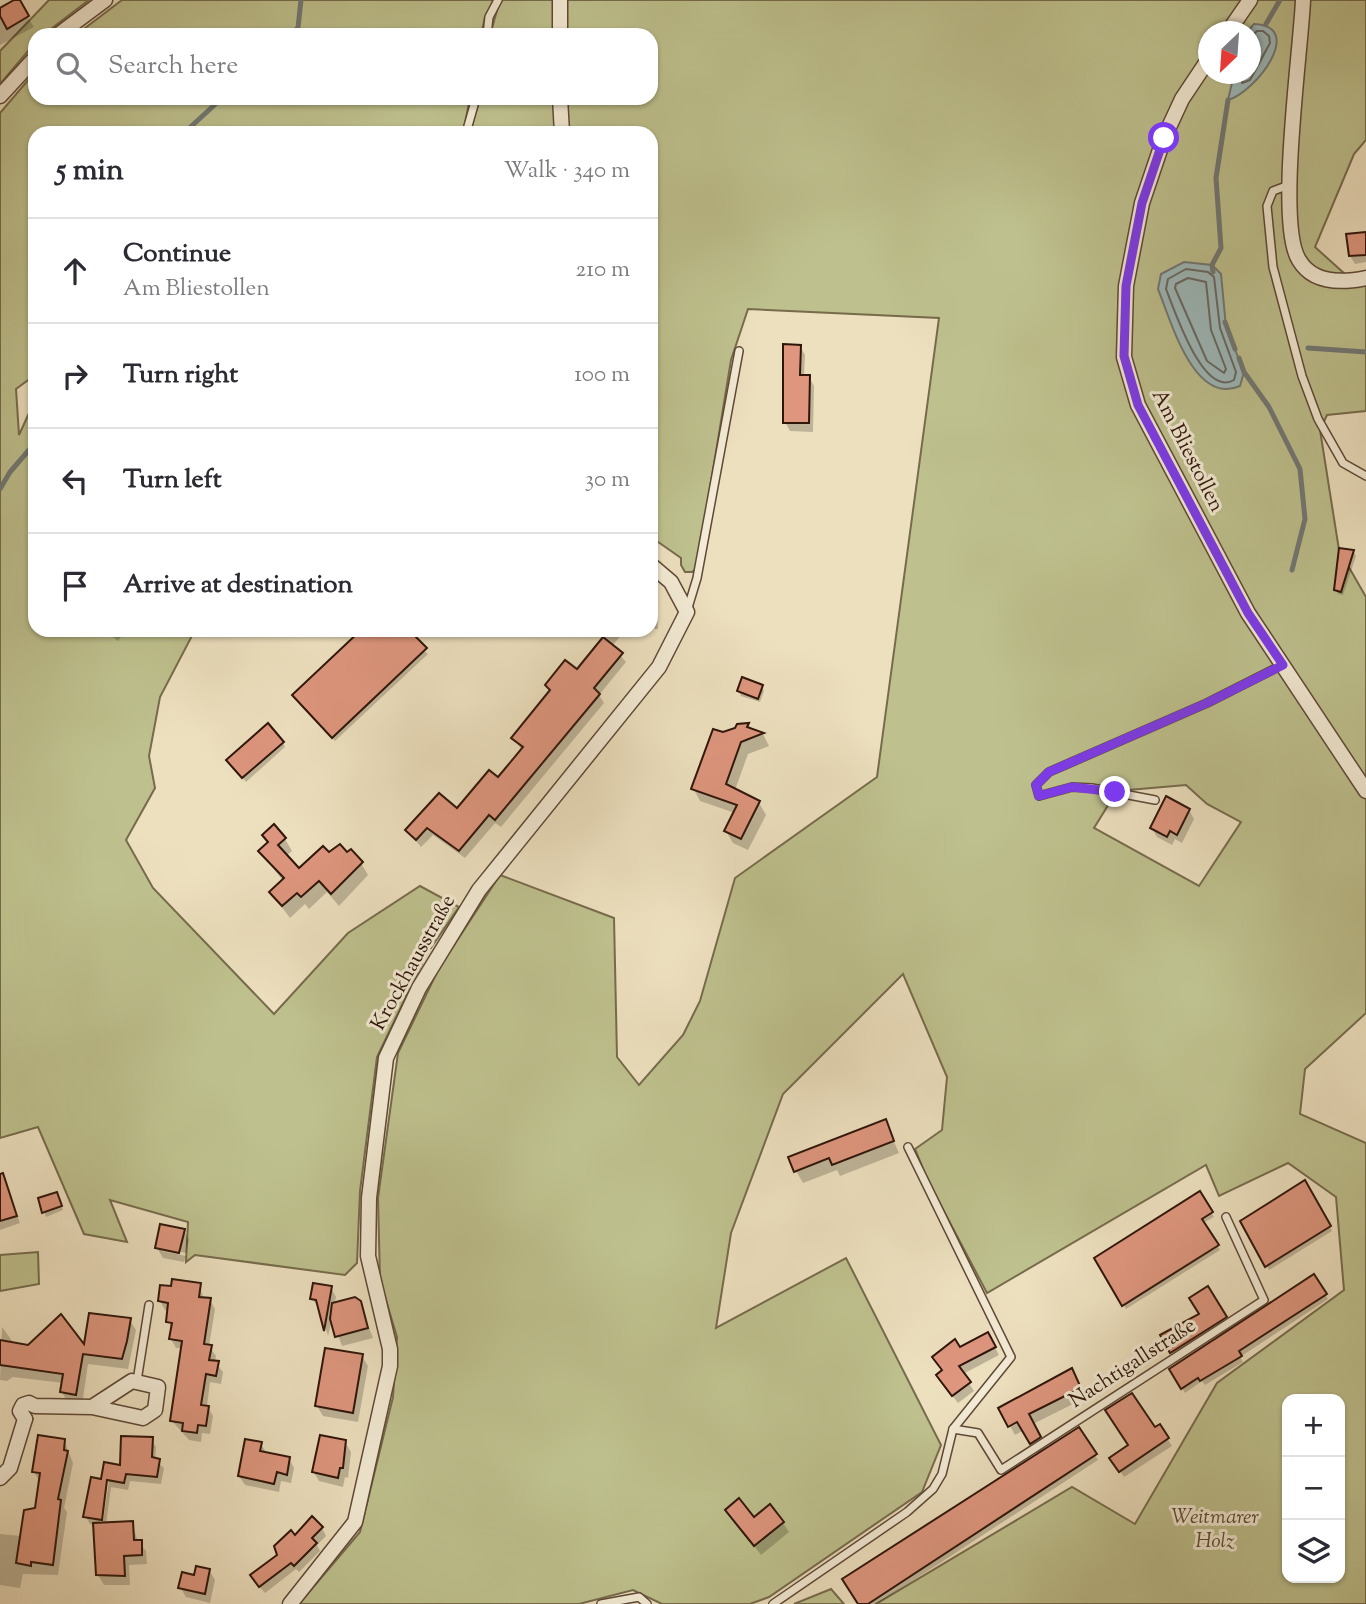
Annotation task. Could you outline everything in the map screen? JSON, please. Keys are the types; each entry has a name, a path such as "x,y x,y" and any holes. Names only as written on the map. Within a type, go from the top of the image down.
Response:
{"street":[{"path":"67,28 105,0"},
{"path":"560,0 560,28"},
{"path":"1236,21 1250,0"},
{"path":"1303,0 1290,185 1292,234 1297,258 1304,267 1329,281 1366,278"},
{"path":"0,96 28,66"},
{"name":"Am Bliestollen","path":"1198,76 1182,99 1168,128 1142,203 1126,286 1124,356 1138,405 1248,613 1366,790"},
{"path":"560,105 562,126"},
{"path":"658,571 671,582 687,612"},
{"name":"Krockhausstraße","path":"290,1604 355,1522 390,1366 390,1349 369,1256 369,1198 386,1058 419,988 479,890 659,667 687,612"},
{"path":"0,1478 10,1468 26,1419 20,1414 23,1405 29,1403 35,1406 92,1407 143,1418 155,1410 158,1387 132,1381 92,1407"}],"lane":[{"path":"488,28 489,17 498,0"},
{"path":"468,126 474,105"},
{"path":"1290,185 1273,191 1267,206 1273,267 1287,327 1318,419 1343,463 1366,477"},
{"path":"687,612 698,578 739,351"},
{"path":"1155,800 1093,788 1072,787 1039,796 1036,785 1049,772 1207,703 1283,665"},
{"path":"773,1604 927,1495 942,1474 953,1429 1011,1357 908,1147"},
{"name":"Nachtigallstraße","path":"953,1429 978,1433 1001,1470 1264,1300 1226,1217"},
{"path":"137,1381 149,1305"},
{"path":"601,1604 639,1597 648,1604"}],"green space":[{"path":"49,0 89,0 52,28 28,28 28,51 0,84 0,51"},
{"path":"122,0 494,0 483,28 85,28"},
{"name":"Weitmarer Holz","path":"500,0 1366,0 1366,140 1354,154 1315,247 1346,275 1366,275 1366,411 1327,415 1320,430 1339,550 1366,597 1366,1013 1305,1069 1300,1114 1366,1143 1366,1604 876,1604 1072,1487 1135,1524 1217,1383 1344,1290 1336,1197 1288,1163 1219,1196 1206,1165 987,1293 928,1181 915,1149 942,1130 947,1077 903,974 783,1094 731,1233 716,1328 846,1258 941,1445 922,1492 769,1597 750,1604 662,1604 633,1590 579,1604 299,1604 360,1532 393,1397 397,1337 380,1280 378,1198 398,1053 439,968 500,875 614,918 617,1057 639,1085 683,1035 700,1001 735,878 877,777 939,318 748,309 731,360 697,568 692,572 685,572 681,558 658,542 658,126 472,126 478,105 658,105 658,28 492,28","holes":["1186,785 1207,804 1241,822 1199,886 1094,828 1117,791"]},
{"path":"28,80 28,105 469,105 464,126 28,126 28,380 16,389 19,435 28,415 28,637 191,637 160,697 149,756 155,788 126,840 153,888 274,1014 348,933 420,886 459,907 426,955 377,1057 360,1191 357,1263 345,1275 195,1255 186,1262 188,1222 110,1200 127,1242 84,1234 38,1127 0,1138 0,113"},
{"path":"38,1252 39,1284 0,1291 0,1255"},
{"path":"831,1589 844,1604 794,1604"}],"water":[{"path":"1261,26 1269,28 1276,36 1276,47 1262,73"},
{"path":"1232,84 1252,84 1239,95 1228,100"},
{"path":"1184,262 1212,265 1221,274 1226,327 1244,372 1240,386 1224,389 1210,384 1197,373 1178,339 1158,289 1161,274"}],"building":[{"path":"14,0 20,0 29,16 7,29 0,16 0,8"},
{"path":"1366,232 1366,255 1349,256 1346,234"},
{"path":"783,344 801,345 800,375 810,375 809,423 783,423"},
{"path":"1339,548 1354,550 1341,592 1334,590"},
{"path":"354,637 416,637 427,648 332,738 292,695"},
{"path":"603,637 623,653 594,688 600,694 495,820 489,815 459,851 427,828 416,840 405,830 439,793 457,808 489,770 498,777 523,747 511,738 550,690 545,685 565,660 577,669"},
{"path":"742,677 763,685 758,699 737,691"},
{"path":"268,723 284,742 242,778 226,760"},
{"path":"749,723 747,727 764,733 741,742 726,784 760,801 741,839 724,831 737,805 691,789 713,729 723,732 735,728 737,724"},
{"path":"1166,796 1190,809 1177,835 1170,831 1167,837 1150,828"},
{"path":"274,824 286,838 278,845 299,868 323,846 329,852 340,844 347,852 351,849 363,862 331,894 319,881 301,897 297,893 282,906 269,892 284,878 258,851 268,842 262,835"},
{"path":"886,1119 894,1141 832,1165 829,1158 794,1172 788,1157"},
{"path":"3,1173 17,1216 0,1221 0,1174"},
{"path":"1305,1180 1331,1226 1265,1267 1240,1221"},
{"path":"1200,1191 1213,1212 1202,1219 1219,1245 1122,1306 1094,1258"},
{"path":"57,1192 62,1206 42,1213 38,1198"},
{"path":"160,1224 185,1229 179,1253 155,1248"},
{"path":"1314,1274 1327,1294 1239,1351 1242,1356 1181,1389 1169,1369"},
{"path":"172,1279 201,1283 199,1297 211,1298 204,1344 212,1345 209,1360 219,1361 216,1376 206,1374 201,1405 209,1406 206,1426 198,1425 197,1433 182,1431 183,1423 170,1421 182,1341 169,1339 172,1323 166,1322 168,1303 158,1301 160,1285 171,1286"},
{"path":"313,1283 332,1286 324,1331 316,1300 310,1299"},
{"path":"1208,1286 1227,1317 1170,1353 1160,1335 1199,1314 1189,1298"},
{"path":"355,1297 361,1301 368,1328 335,1337 330,1319 332,1303"},
{"path":"89,1313 131,1318 122,1359 83,1354 76,1395 60,1392 63,1374 0,1365 0,1340 28,1345 61,1314 84,1344"},
{"path":"988,1332 996,1347 959,1366 971,1382 952,1396 936,1375 942,1370 932,1357 955,1339 960,1347"},
{"path":"325,1348 363,1354 353,1413 315,1406"},
{"path":"1072,1368 1081,1388 1029,1414 1041,1437 1030,1444 1017,1422 1008,1427 998,1408"},
{"path":"1132,1393 1155,1427 1160,1424 1169,1438 1119,1472 1109,1458 1128,1445 1105,1410"},
{"path":"1079,1427 1097,1454 868,1604 858,1604 842,1579"},
{"path":"38,1435 65,1439 64,1450 68,1451 58,1499 61,1500 53,1565 31,1562 31,1566 16,1563 24,1510 35,1508 40,1473 32,1472"},
{"path":"320,1435 346,1440 343,1468 340,1468 338,1478 312,1472"},
{"path":"121,1436 153,1437 152,1457 160,1459 157,1477 126,1474 124,1483 107,1480 102,1520 83,1517 91,1477 101,1479 104,1462 120,1465"},
{"path":"245,1439 262,1442 260,1451 290,1457 287,1475 277,1472 274,1484 238,1476"},
{"path":"739,1498 754,1517 770,1504 784,1522 754,1546 725,1510"},
{"path":"312,1516 323,1527 312,1538 317,1543 294,1566 291,1563 259,1587 250,1575 277,1555 274,1546 291,1530 295,1535"},
{"path":"133,1521 134,1540 142,1540 142,1555 124,1556 125,1576 96,1575 93,1523"},
{"path":"196,1566 210,1569 205,1594 178,1588 182,1572 194,1575"}],"waterway":[{"path":"298,28 301,0"},
{"path":"1266,24 1280,0"},
{"path":"1213,272 1212,265 1221,248 1216,178 1228,100"},
{"path":"192,126 214,105"},
{"path":"1225,322 1235,349"},
{"path":"1308,348 1366,352"},
{"path":"1239,358 1244,372 1269,407 1300,469 1305,519 1292,570"},
{"path":"0,489 28,451"}],"route":[{"path":"1115,792 1072,787 1039,796 1036,785 1049,772 1207,703 1283,665 1248,613 1138,405 1124,356 1126,286 1142,203 1164,138"}]}
